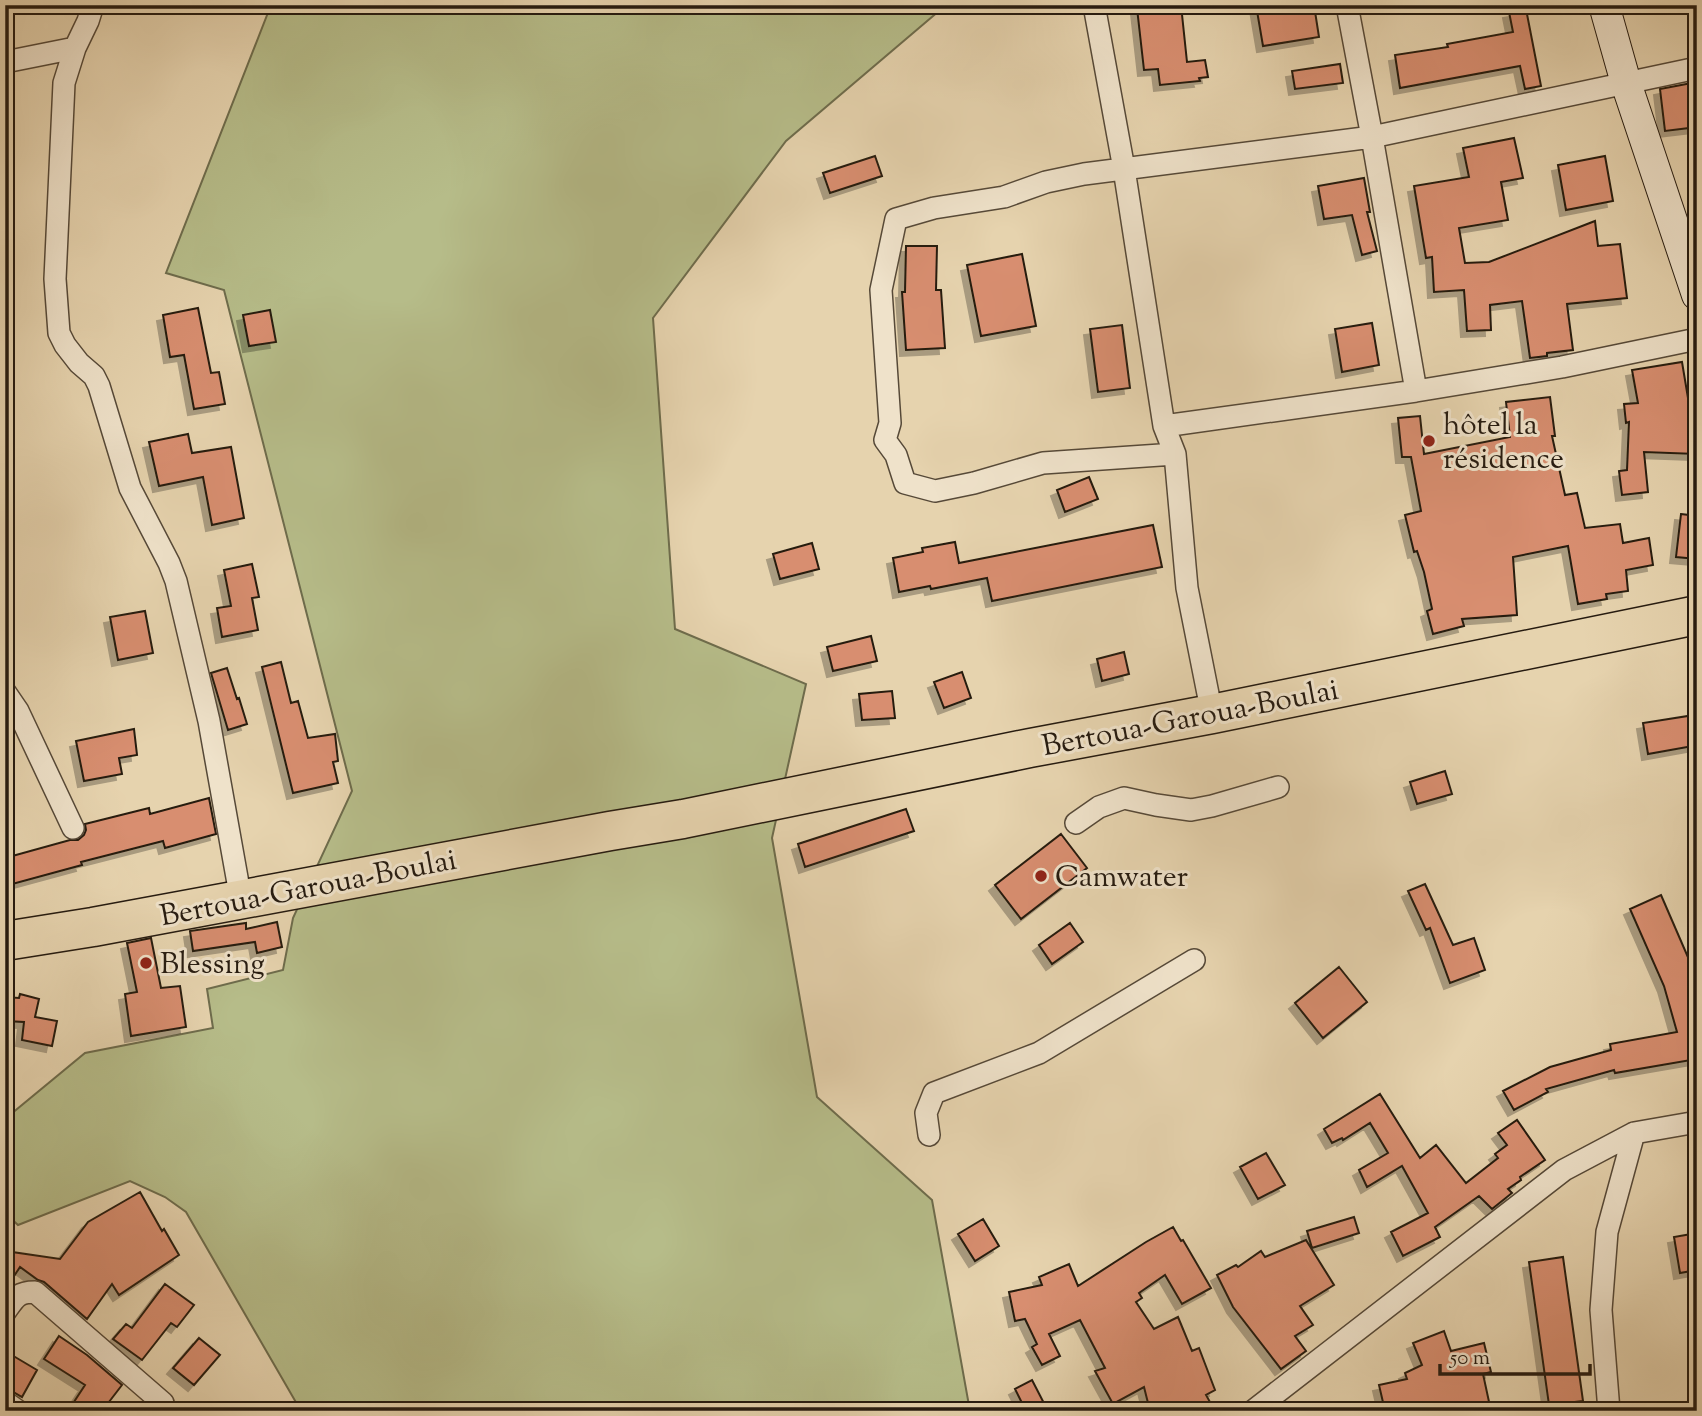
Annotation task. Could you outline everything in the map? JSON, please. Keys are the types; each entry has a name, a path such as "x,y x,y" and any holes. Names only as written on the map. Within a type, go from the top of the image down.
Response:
{"highway":[{"name":"Bertoua-Garoua-Boulai","path":"5,942 683,819 1697,615"}],"street":[{"path":"93,5 64,83 55,279 59,333 65,345 94,376 99,386 130,488 176,581 209,721 241,900"},
{"path":"1094,5 1124,169 1164,426 1175,454 1187,588 1212,714"},
{"path":"1347,5 1416,391"},
{"path":"1604,5 1626,83 1697,295"},
{"path":"5,62 75,48"},
{"path":"1175,454 1042,463 974,483 935,491 905,483 896,455 885,440 890,423 881,290 896,219 934,208 1004,197 1046,182 1084,174 1372,137 1697,68"},
{"path":"1164,426 1416,391 1562,367 1697,339"},
{"path":"5,692 12,713 73,828"},
{"path":"1076,822 1099,807 1124,798 1191,810 1278,788"},
{"path":"929,1135 926,1113 934,1093 1039,1053 1194,960"},
{"path":"1253,1411 1564,1170 1634,1133 1697,1122"},
{"path":"1608,1411 1601,1310 1607,1232 1634,1133"},
{"path":"5,1312 14,1298 23,1292 35,1293 163,1403"},
{"path":"5,1402 18,1411"}],"green space":[{"path":"271,5 946,5 786,141 653,318 675,629 806,684 772,838 817,1097 932,1200 970,1411 301,1411 186,1212 165,1197 130,1181 18,1225 5,1213 5,1119 85,1053 213,1028 207,989 283,970 293,918 352,791 224,290 166,273"}],"building":[{"path":"1181,5 1187,62 1205,60 1208,77 1199,78 1200,81 1160,85 1158,69 1144,70 1137,8"},
{"path":"1256,5 1314,5 1319,37 1263,46"},
{"path":"1526,9 1541,86 1525,89 1520,66 1400,88 1395,55 1448,47 1447,44 1513,32 1509,12"},
{"path":"1340,64 1343,83 1295,89 1292,71"},
{"path":"1697,82 1697,127 1665,131 1660,89"},
{"path":"1514,138 1523,178 1501,182 1508,220 1459,228 1465,263 1489,262 1595,221 1598,246 1620,244 1627,298 1567,304 1573,350 1530,358 1522,301 1490,305 1491,330 1467,331 1464,290 1434,292 1432,257 1426,258 1414,186 1469,177 1463,148"},
{"path":"875,156 882,176 830,193 823,173"},
{"path":"1605,156 1613,201 1566,210 1558,165"},
{"path":"1364,178 1370,212 1367,212 1377,251 1362,255 1352,215 1324,219 1318,186"},
{"path":"906,246 937,246 936,290 941,290 945,348 906,350 902,292 905,292"},
{"path":"1022,254 1036,326 981,336 967,265"},
{"path":"198,308 211,373 219,372 225,404 194,409 184,355 170,357 163,315"},
{"path":"270,310 276,342 249,346 243,315"},
{"path":"1372,323 1379,365 1342,372 1335,329"},
{"path":"1122,325 1130,388 1098,392 1090,329"},
{"path":"1682,362 1688,398 1697,396 1697,454 1644,452 1648,492 1622,495 1619,471 1627,470 1629,422 1626,423 1624,404 1638,403 1632,370"},
{"path":"1550,397 1555,436 1552,436 1565,495 1577,493 1585,528 1620,524 1623,543 1649,538 1653,565 1626,570 1628,591 1606,594 1607,599 1578,604 1568,546 1513,557 1517,615 1462,619 1464,626 1433,634 1427,611 1432,609 1424,572 1417,551 1414,552 1405,515 1421,511 1411,457 1402,457 1398,418 1420,416 1424,454 1510,437 1506,402"},
{"path":"188,434 192,453 231,447 244,518 212,525 203,477 159,486 149,442"},
{"path":"1089,477 1098,499 1065,512 1057,490"},
{"path":"1681,514 1697,516 1697,559 1676,557"},
{"path":"1153,525 1162,567 992,601 987,578 899,592 893,558 923,552 922,548 955,542 959,563"},
{"path":"812,543 819,569 780,579 773,554"},
{"path":"252,564 259,597 252,598 258,630 222,637 217,608 231,606 224,570"},
{"path":"145,611 153,653 118,660 110,617"},
{"path":"871,636 877,661 833,671 827,647"},
{"path":"1124,652 1129,674 1102,681 1097,659"},
{"path":"281,662 291,703 298,701 308,738 335,734 338,761 333,762 338,783 293,793 262,667"},
{"path":"227,668 247,724 228,730 211,673"},
{"path":"962,672 971,698 944,708 934,682"},
{"path":"892,691 895,718 862,720 859,694"},
{"path":"1688,716 1693,746 1648,754 1643,723"},
{"path":"134,729 137,755 119,758 122,774 84,781 76,741"},
{"path":"1445,771 1452,794 1417,804 1410,782"},
{"path":"209,798 216,834 165,848 163,841 81,862 82,865 5,886 5,858 78,840 84,835 85,824 149,808 150,814"},
{"path":"906,809 914,831 805,867 798,844"},
{"name":"Camwater","path":"1061,834 1087,868 1021,919 995,885"},
{"path":"1425,884 1453,945 1474,938 1485,970 1450,983 1430,928 1426,930 1408,891"},
{"path":"1661,895 1697,978 1697,1011 1690,1013 1697,1059 1615,1073 1614,1070 1546,1089 1548,1092 1514,1110 1503,1091 1550,1067 1611,1050 1610,1044 1677,1032 1664,986 1630,909"},
{"path":"277,922 282,947 257,953 255,942 193,951 190,931 246,923 246,929"},
{"path":"1070,923 1083,942 1052,964 1039,945"},
{"path":"151,938 161,988 180,986 186,1027 131,1036 125,994 137,992 127,943"},
{"path":"1339,967 1367,1002 1323,1038 1295,1003"},
{"path":"20,994 39,999 35,1017 57,1021 52,1046 22,1040 24,1022 5,1021 5,997 19,998"},
{"path":"1380,1094 1420,1158 1436,1145 1466,1183 1498,1158 1495,1154 1507,1145 1498,1133 1517,1120 1545,1160 1520,1177 1521,1180 1508,1189 1512,1193 1492,1209 1479,1196 1435,1227 1440,1237 1403,1256 1391,1232 1428,1213 1402,1166 1367,1187 1359,1170 1388,1153 1370,1123 1343,1140 1342,1138 1332,1143 1324,1129"},
{"path":"1266,1153 1285,1185 1258,1199 1240,1167"},
{"path":"140,1192 179,1255 119,1295 112,1284 87,1319 44,1282 20,1267 5,1290 5,1251 60,1259 88,1222"},
{"path":"1354,1217 1359,1233 1312,1248 1307,1231"},
{"path":"983,1219 999,1246 975,1261 958,1234"},
{"path":"1173,1227 1211,1288 1182,1304 1165,1275 1139,1293 1142,1298 1136,1302 1154,1329 1178,1317 1192,1351 1199,1348 1215,1390 1206,1395 1215,1411 1150,1411 1144,1387 1113,1404 1095,1371 1105,1368 1080,1320 1049,1334 1060,1356 1042,1365 1032,1347 1037,1344 1025,1319 1015,1321 1009,1292 1042,1285 1039,1277 1069,1264 1078,1286"},
{"path":"1697,1233 1697,1270 1680,1273 1674,1237"},
{"path":"1306,1240 1334,1285 1300,1306 1313,1325 1295,1336 1306,1351 1281,1369 1233,1307 1217,1275 1236,1265 1238,1267 1261,1251 1265,1257"},
{"path":"1563,1257 1583,1401 1549,1405 1529,1262"},
{"path":"165,1284 194,1305 177,1327 171,1323 142,1360 113,1339 126,1324 132,1328"},
{"path":"1444,1331 1451,1351 1484,1343 1491,1372 1483,1374 1491,1411 1385,1411 1379,1385 1407,1379 1405,1373 1422,1365 1413,1343"},
{"path":"59,1336 87,1355 122,1385 102,1411 68,1411 85,1385 44,1359"},
{"path":"199,1338 220,1355 194,1385 173,1368"},
{"path":"5,1351 37,1370 22,1397 5,1387"},
{"path":"1032,1380 1048,1411 1026,1411 1015,1389"}],"place":[{"name":"hôtel la résidence","path":"1429,441"},
{"name":"Camwater","path":"1041,876"},
{"name":"Blessing","path":"146,963"}]}
